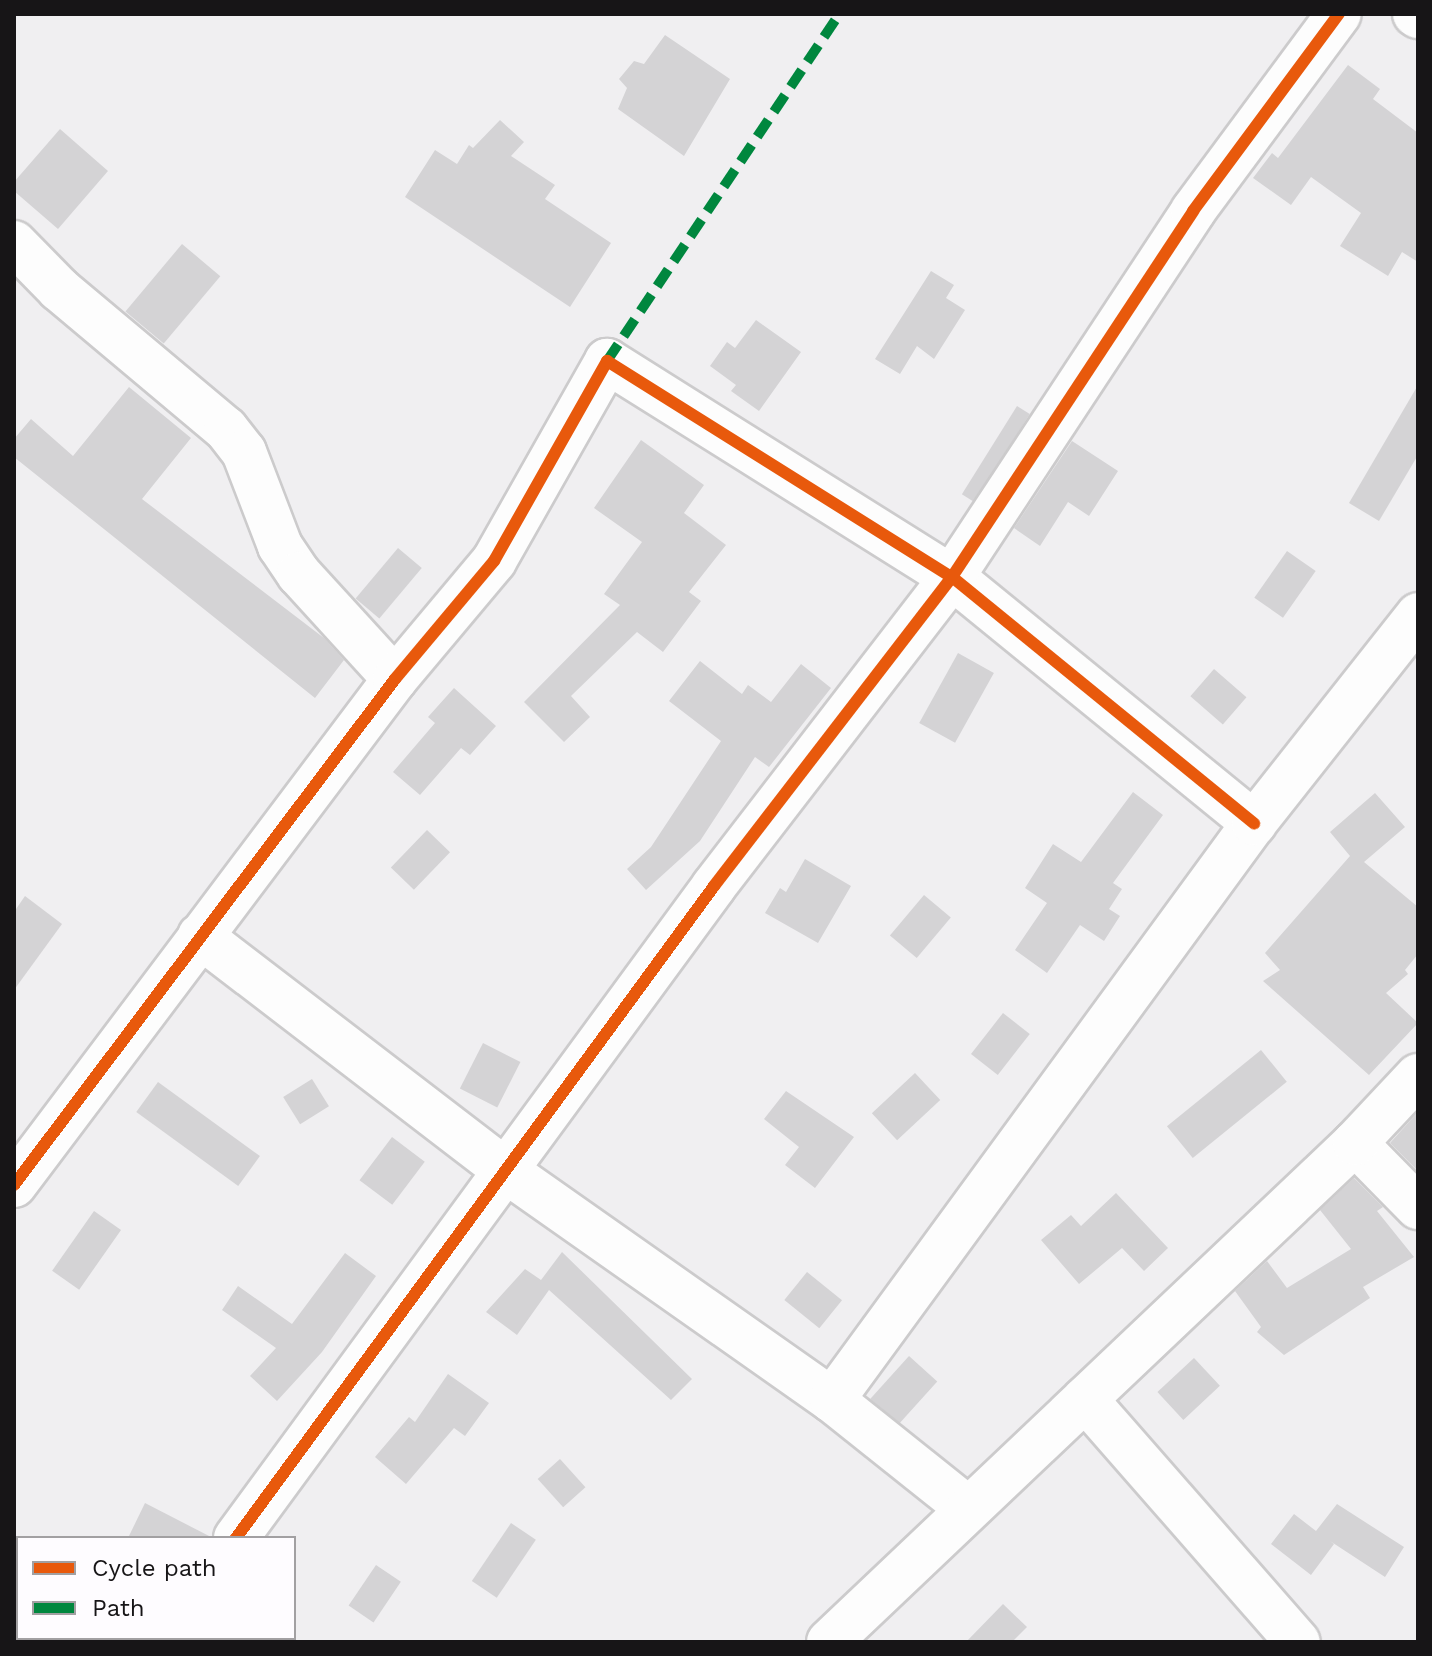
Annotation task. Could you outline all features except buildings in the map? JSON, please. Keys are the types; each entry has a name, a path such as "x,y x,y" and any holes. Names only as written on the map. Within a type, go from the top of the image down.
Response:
{"street":[{"path":"237,1536 509,1173 714,886 952,577 1193,211 1339,14"},
{"path":"14,243 59,289 226,429 244,452 286,555 395,679"},
{"path":"14,1185 395,679 494,561 607,361 952,577 1254,823"},
{"path":"832,1400 1254,823 1418,615"},
{"path":"200,936 509,1173 832,1400 966,1507"},
{"path":"829,1642 966,1507 1085,1399 1355,1143 1418,1076"},
{"path":"1355,1143 1418,1207"},
{"path":"1085,1399 1298,1642"}],"marked path":[{"path":"607,361 839,14"}],"cycle path":[{"path":"237,1536 714,886 952,577 1193,211 1339,14"},
{"path":"14,1185 395,679 494,561 607,361 952,577 1254,823"}]}
